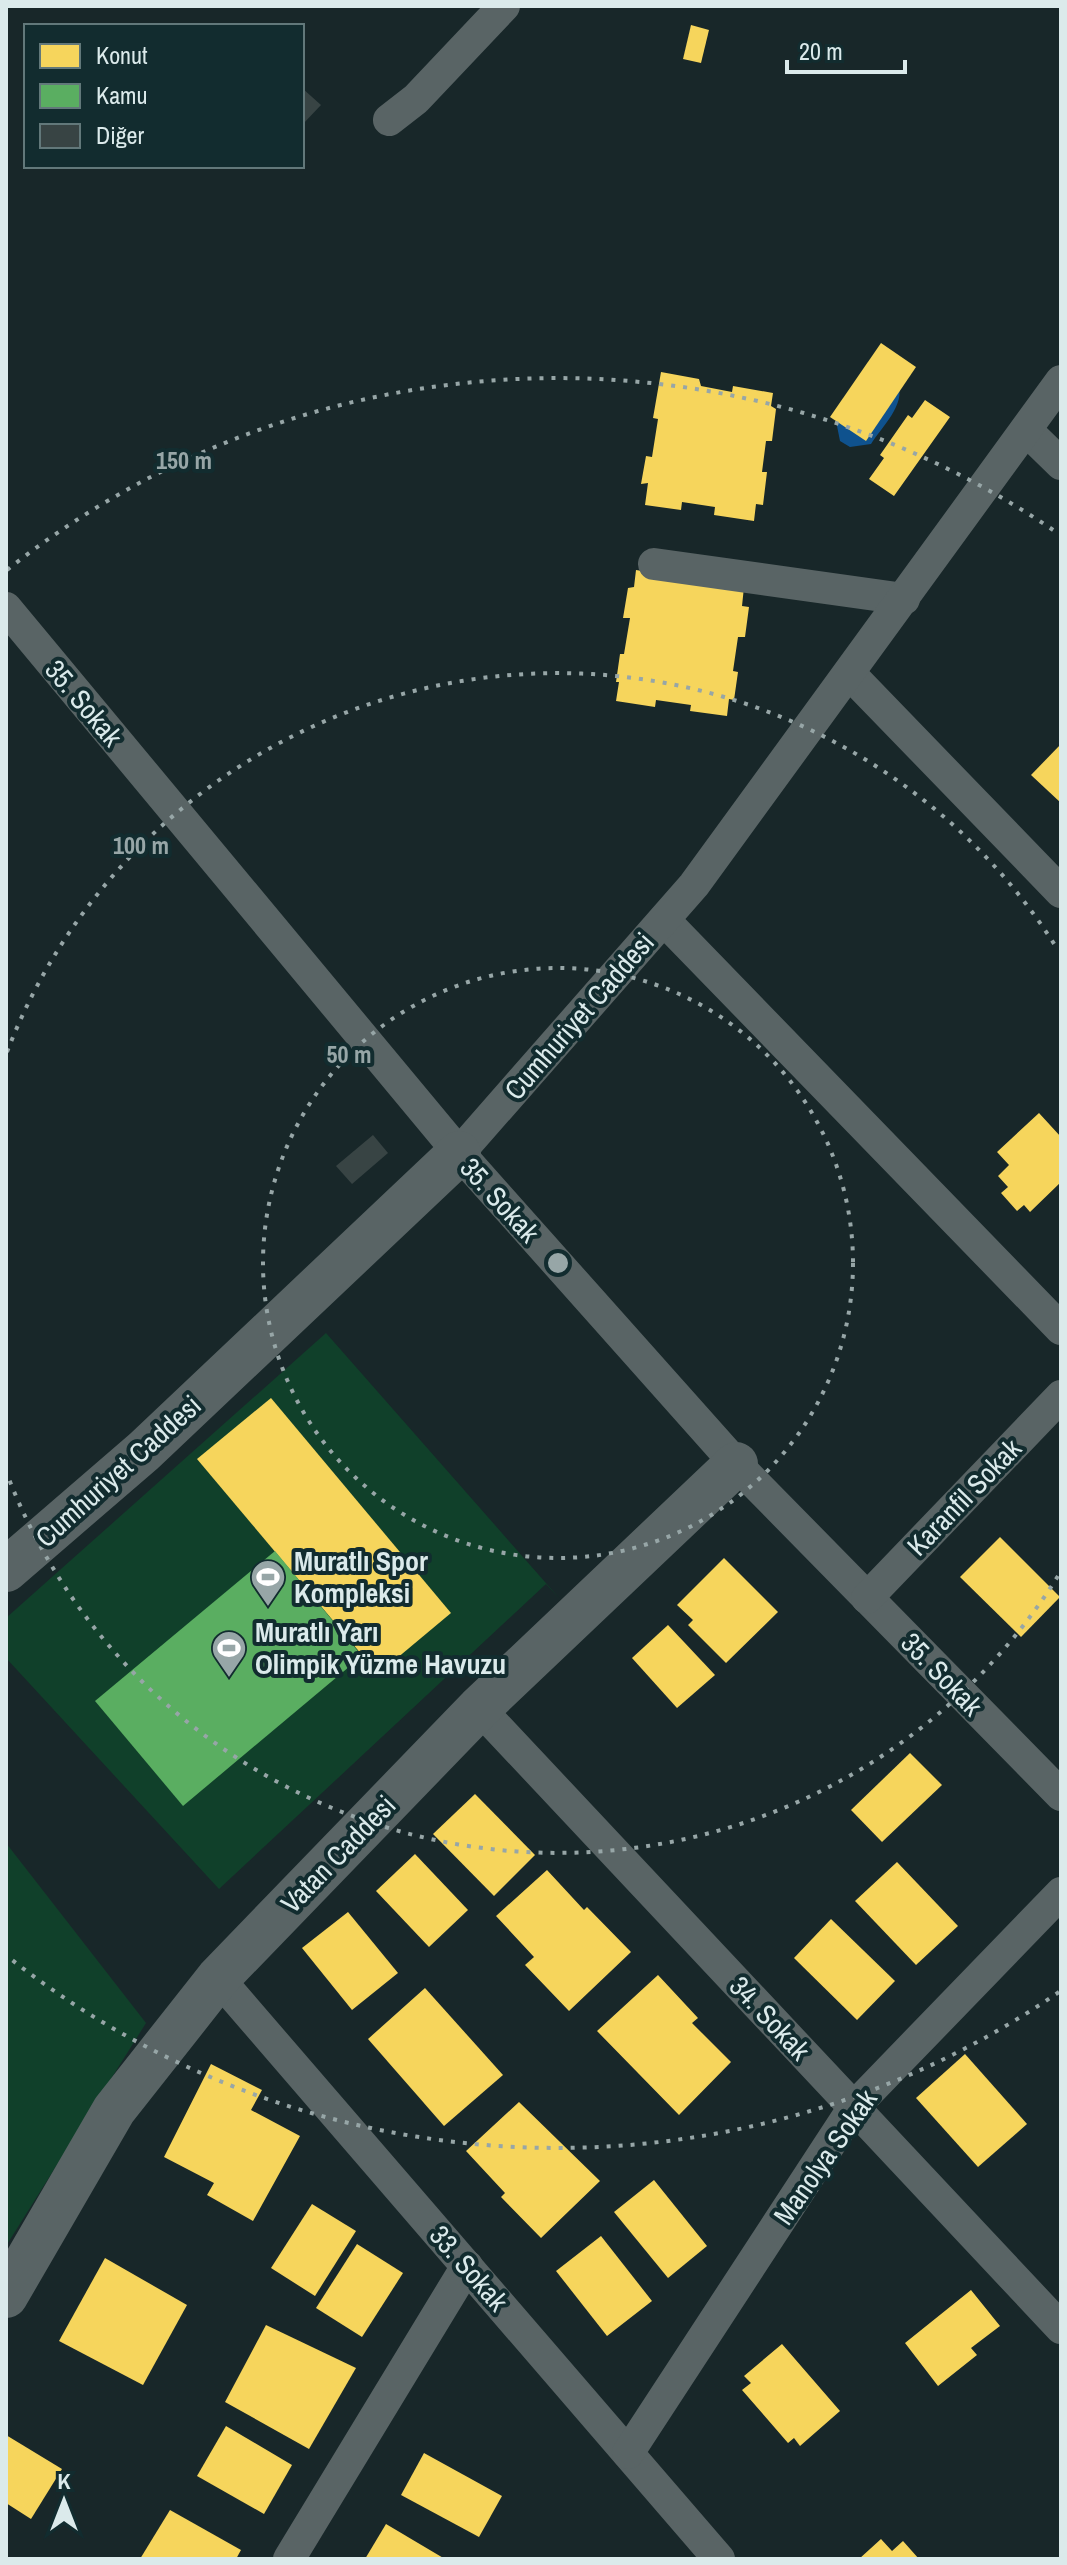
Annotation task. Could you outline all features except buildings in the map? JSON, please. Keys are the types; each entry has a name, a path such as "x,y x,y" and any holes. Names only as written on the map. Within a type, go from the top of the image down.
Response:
{"street":[{"path":"389,120 416,99 504,6"},
{"name":"Cumhuriyet Caddesi","path":"6,1570 144,1451 459,1153 694,885 1061,381"},
{"path":"1026,430 1061,464"},
{"path":"654,564 904,599"},
{"name":"35. Sokak","path":"6,608 459,1153 736,1464 1061,1795"},
{"path":"849,673 1061,892"},
{"path":"664,920 1061,1329"},
{"name":"Karanfil Sokak","path":"867,1598 1061,1396"},
{"name":"Vatan Caddesi","path":"6,2296 114,2110 218,1978 479,1708 736,1464"},
{"name":"34. Sokak","path":"479,1708 1061,2328"},
{"name":"Manolya Sokak","path":"628,2453 854,2107 1061,1893"},
{"name":"33. Sokak","path":"218,1978 719,2559"},
{"path":"289,2559 467,2266"}],"green space":[{"name":"Muratlı Spor Kompleksi","path":"326,1333 560,1599 546,1584 219,1889 6,1658 6,1618"},
{"path":"6,1843 146,2023 6,2246"}],"water":[{"path":"898,384 900,392 896,407 871,444 850,447 840,441 836,421"}],"place":[{"name":"Muratlı Spor Kompleksi","path":"268,1608"},
{"name":"Muratlı Yarı Olimpik Yüzme Havuzu","path":"229,1679"}]}
